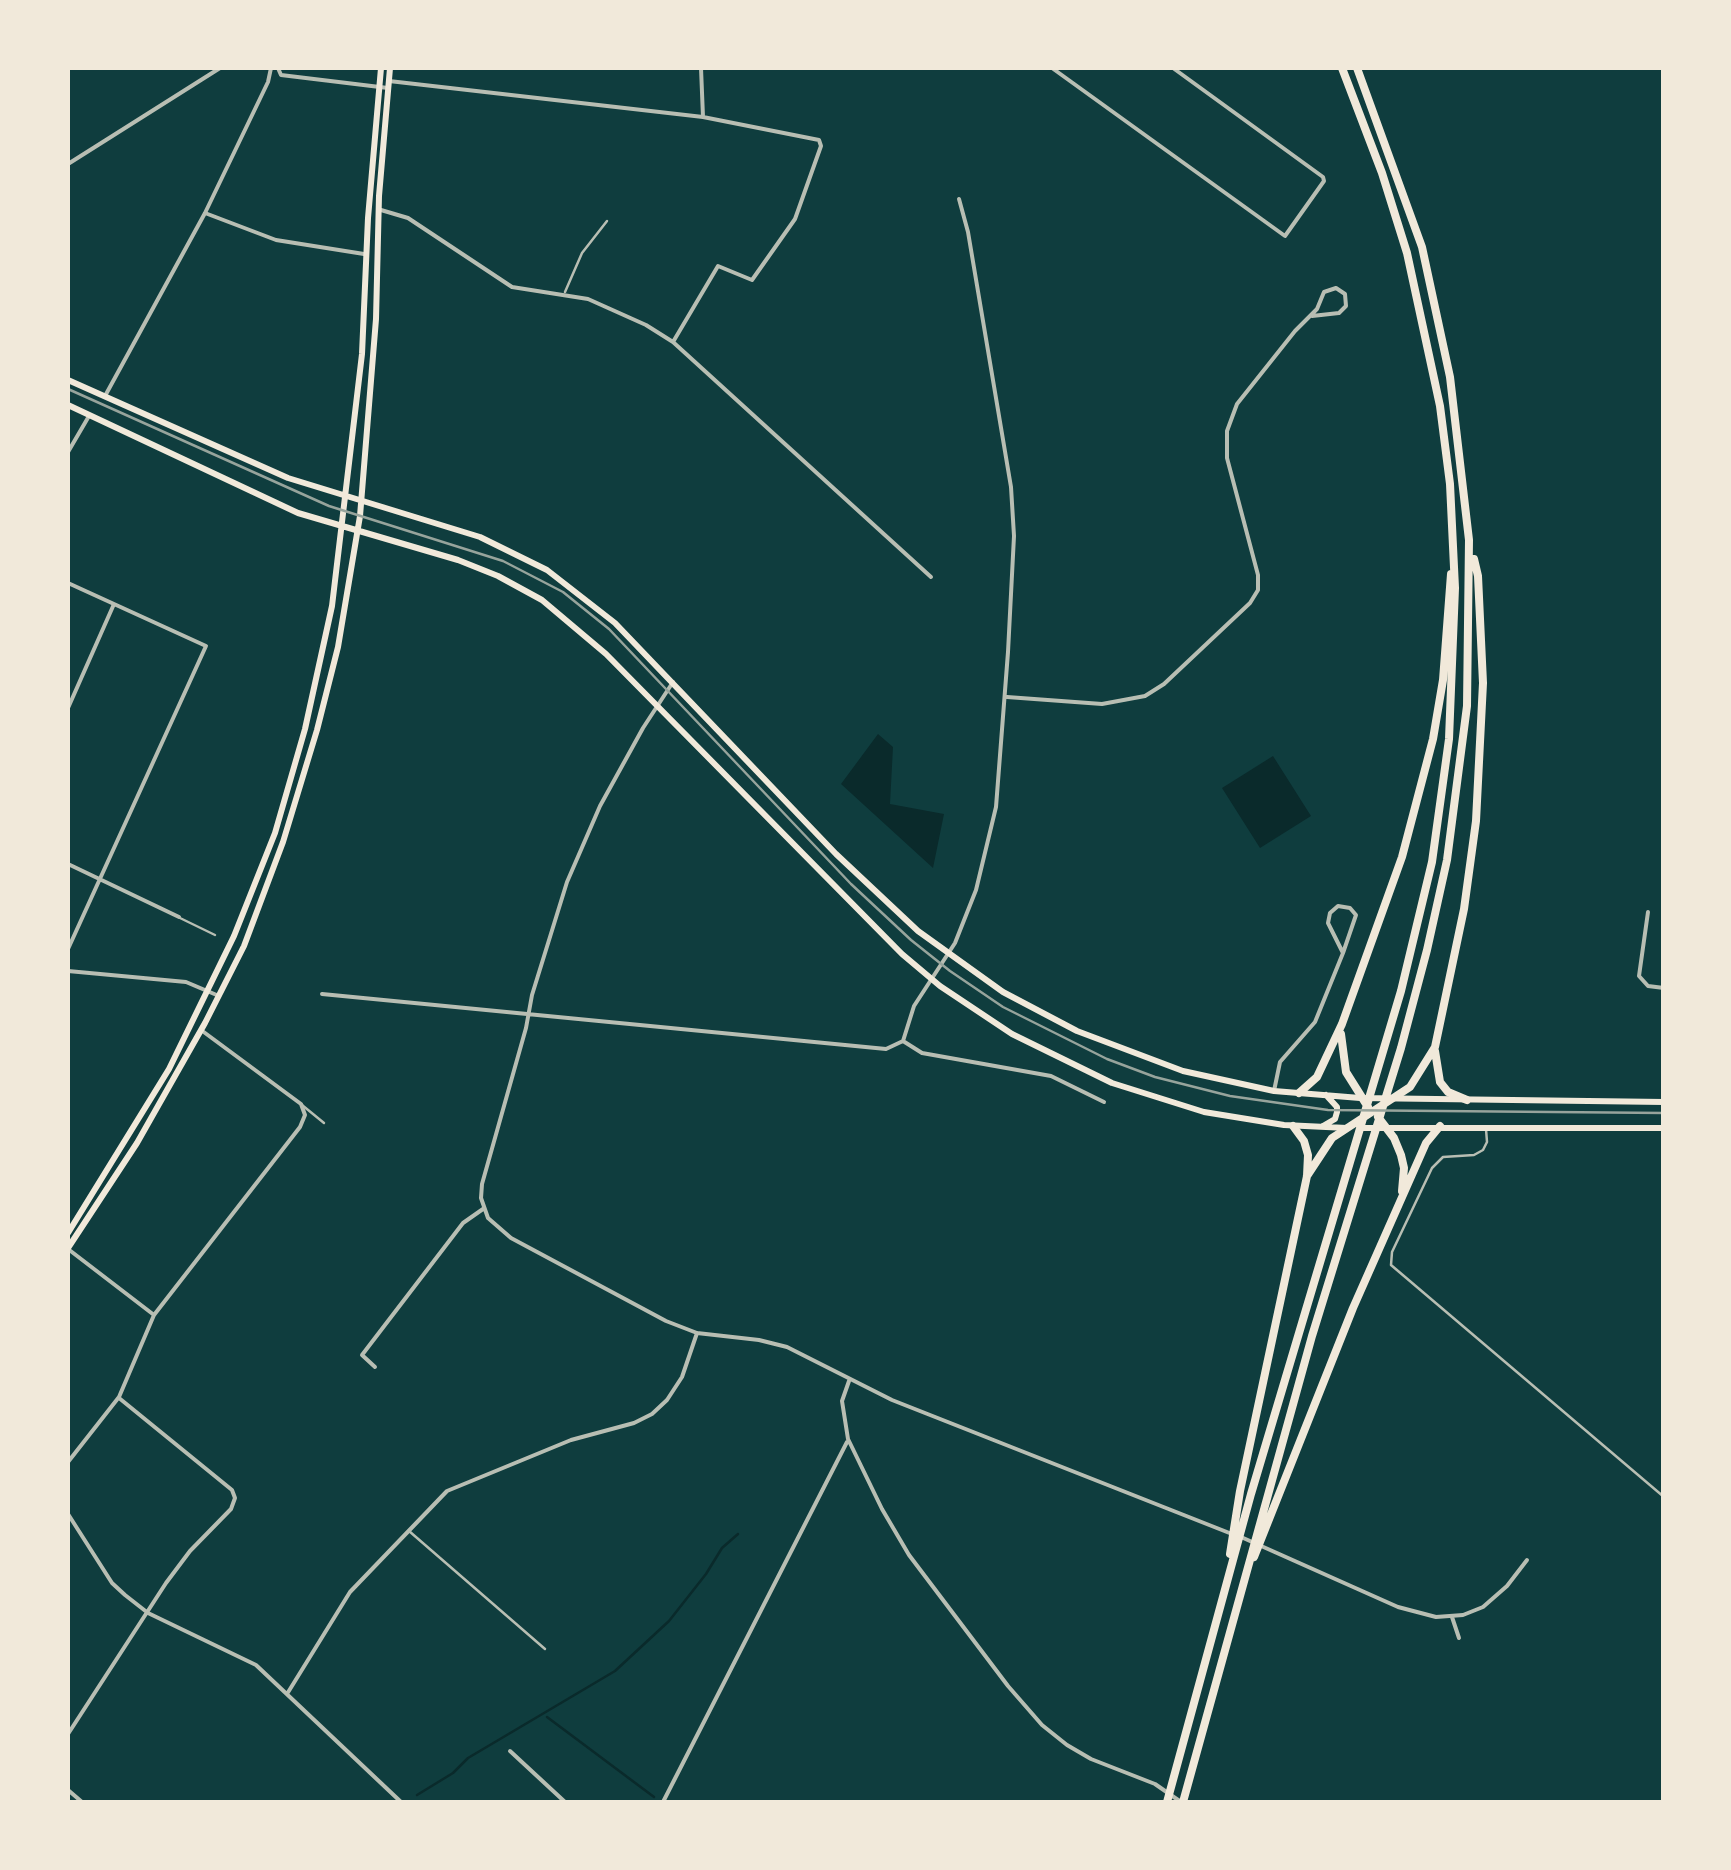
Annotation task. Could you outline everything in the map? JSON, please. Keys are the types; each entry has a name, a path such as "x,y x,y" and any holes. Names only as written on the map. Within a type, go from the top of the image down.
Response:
{"highway":[{"path":"1168,1802 1251,1494 1384,1048 1432,862 1444,775 1455,642 1454,540 1446,446 1422,310 1395,212 1342,68"},
{"path":"1182,1802 1266,1499 1401,1048 1447,860 1459,780 1470,646 1469,540 1459,435 1438,313 1409,210 1357,68"},
{"path":"1299,1094 1318,1077 1342,1024 1402,858 1426,774 1443,680 1454,540"},
{"path":"1307,1176 1343,1128 1397,1098 1416,1080 1435,1047 1464,908 1480,764 1483,683 1479,594 1469,540"},
{"path":"1342,1024 1342,1063 1360,1098 1394,1140 1404,1168 1401,1199"},
{"path":"1435,1047 1440,1082 1448,1092 1467,1100"},
{"path":"1224,1591 1240,1491 1307,1176 1308,1154 1293,1126"},
{"path":"1239,1594 1326,1372 1426,1143 1440,1126"}],"main road":[{"path":"68,1248 137,1142 219,996 253,926 312,749 338,648 362,501 376,319 385,86 381,68"},
{"path":"68,1233 141,1117 208,990 239,926 291,780 322,663 362,354 367,254 390,68"},
{"path":"68,380 232,456 344,496 480,537 533,561 593,603 836,854 918,931 956,961 1027,1006 1096,1040 1184,1071 1299,1094 1664,1102"},
{"path":"68,406 257,496 341,526 458,560 517,585 567,618 657,704 902,954 940,986 1036,1047 1112,1083 1204,1112 1293,1126 1664,1128"},
{"path":"1322,1127 1335,1119 1337,1112 1326,1096"}],"street":[{"path":"68,164 220,68"},
{"path":"105,396 205,213 268,82 271,68"},
{"path":"278,68 281,74 702,117 819,140 821,146 795,219 752,280 718,266 673,342"},
{"path":"701,68 702,117"},
{"path":"1052,68 1285,236 1324,181 1323,177 1173,68"},
{"path":"322,994 886,1049 903,1041 914,1006 954,943 976,890 996,807 1004,697 1013,556 1012,504 971,249 959,200"},
{"path":"378,210 408,218 512,287 588,299 673,342 930,578"},
{"path":"205,213 236,228 276,240 367,254"},
{"path":"1004,697 1102,704 1137,699 1164,684 1250,602 1258,590 1258,575 1228,458 1226,431 1237,404 1312,316 1327,289 1336,288 1346,294 1346,306 1339,314 1312,316"},
{"path":"68,452 89,416"},
{"path":"68,583 206,646 68,950"},
{"path":"68,708 114,604"},
{"path":"673,682 600,806 573,866 532,995 482,1184 483,1209 493,1224 511,1238 644,1310 697,1333 788,1347 850,1381 1271,1548 1421,1615 1452,1617 1474,1611 1494,1599 1527,1560"},
{"path":"68,864 179,917"},
{"path":"1274,1091 1280,1062 1315,1022 1343,953 1356,915 1350,908 1338,906 1330,913 1328,923 1343,953"},
{"path":"1648,912 1639,976 1648,986 1664,988"},
{"path":"68,971 186,982 219,996"},
{"path":"68,1462 119,1398 154,1316 305,1115 301,1104 201,1030"},
{"path":"903,1041 922,1053 1051,1076 1104,1102"},
{"path":"376,1367 362,1355 463,1223 483,1209"},
{"path":"68,1248 154,1316"},
{"path":"287,1694 350,1592 452,1488 571,1440 634,1423 652,1414 682,1377 697,1333"},
{"path":"850,1381 842,1400 848,1440 882,1509 909,1556 1024,1706 1067,1745 1155,1784 1182,1802"},
{"path":"68,1734 178,1566 231,1509 235,1498 232,1490 119,1398"},
{"path":"663,1802 848,1440"},
{"path":"68,1514 112,1583 148,1613 246,1658 400,1802"},
{"path":"1452,1617 1459,1638"},
{"path":"510,1751 565,1802"},
{"path":"68,1790 82,1802"}],"lane":[{"path":"565,294 582,253 608,221"},
{"path":"179,917 214,935"},
{"path":"301,1104 324,1123"},
{"path":"1486,1126 1483,1150 1474,1155 1443,1157 1432,1168 1392,1252 1391,1265 1664,1496"},
{"path":"408,1530 546,1649"}],"water":[{"path":"878,734 893,747 890,804 944,814 933,868 841,784"},
{"path":"1273,756 1311,816 1260,848 1222,788"}],"waterway":[{"path":"417,1795 453,1773 468,1758 615,1671 669,1621 722,1548 738,1534"},
{"path":"547,1717 654,1797"}],"tram line":[{"path":"68,389 329,506 503,561 563,592 609,629 851,884 911,940 1003,1007 1107,1059 1155,1077 1230,1096 1328,1110 1664,1113"}]}
